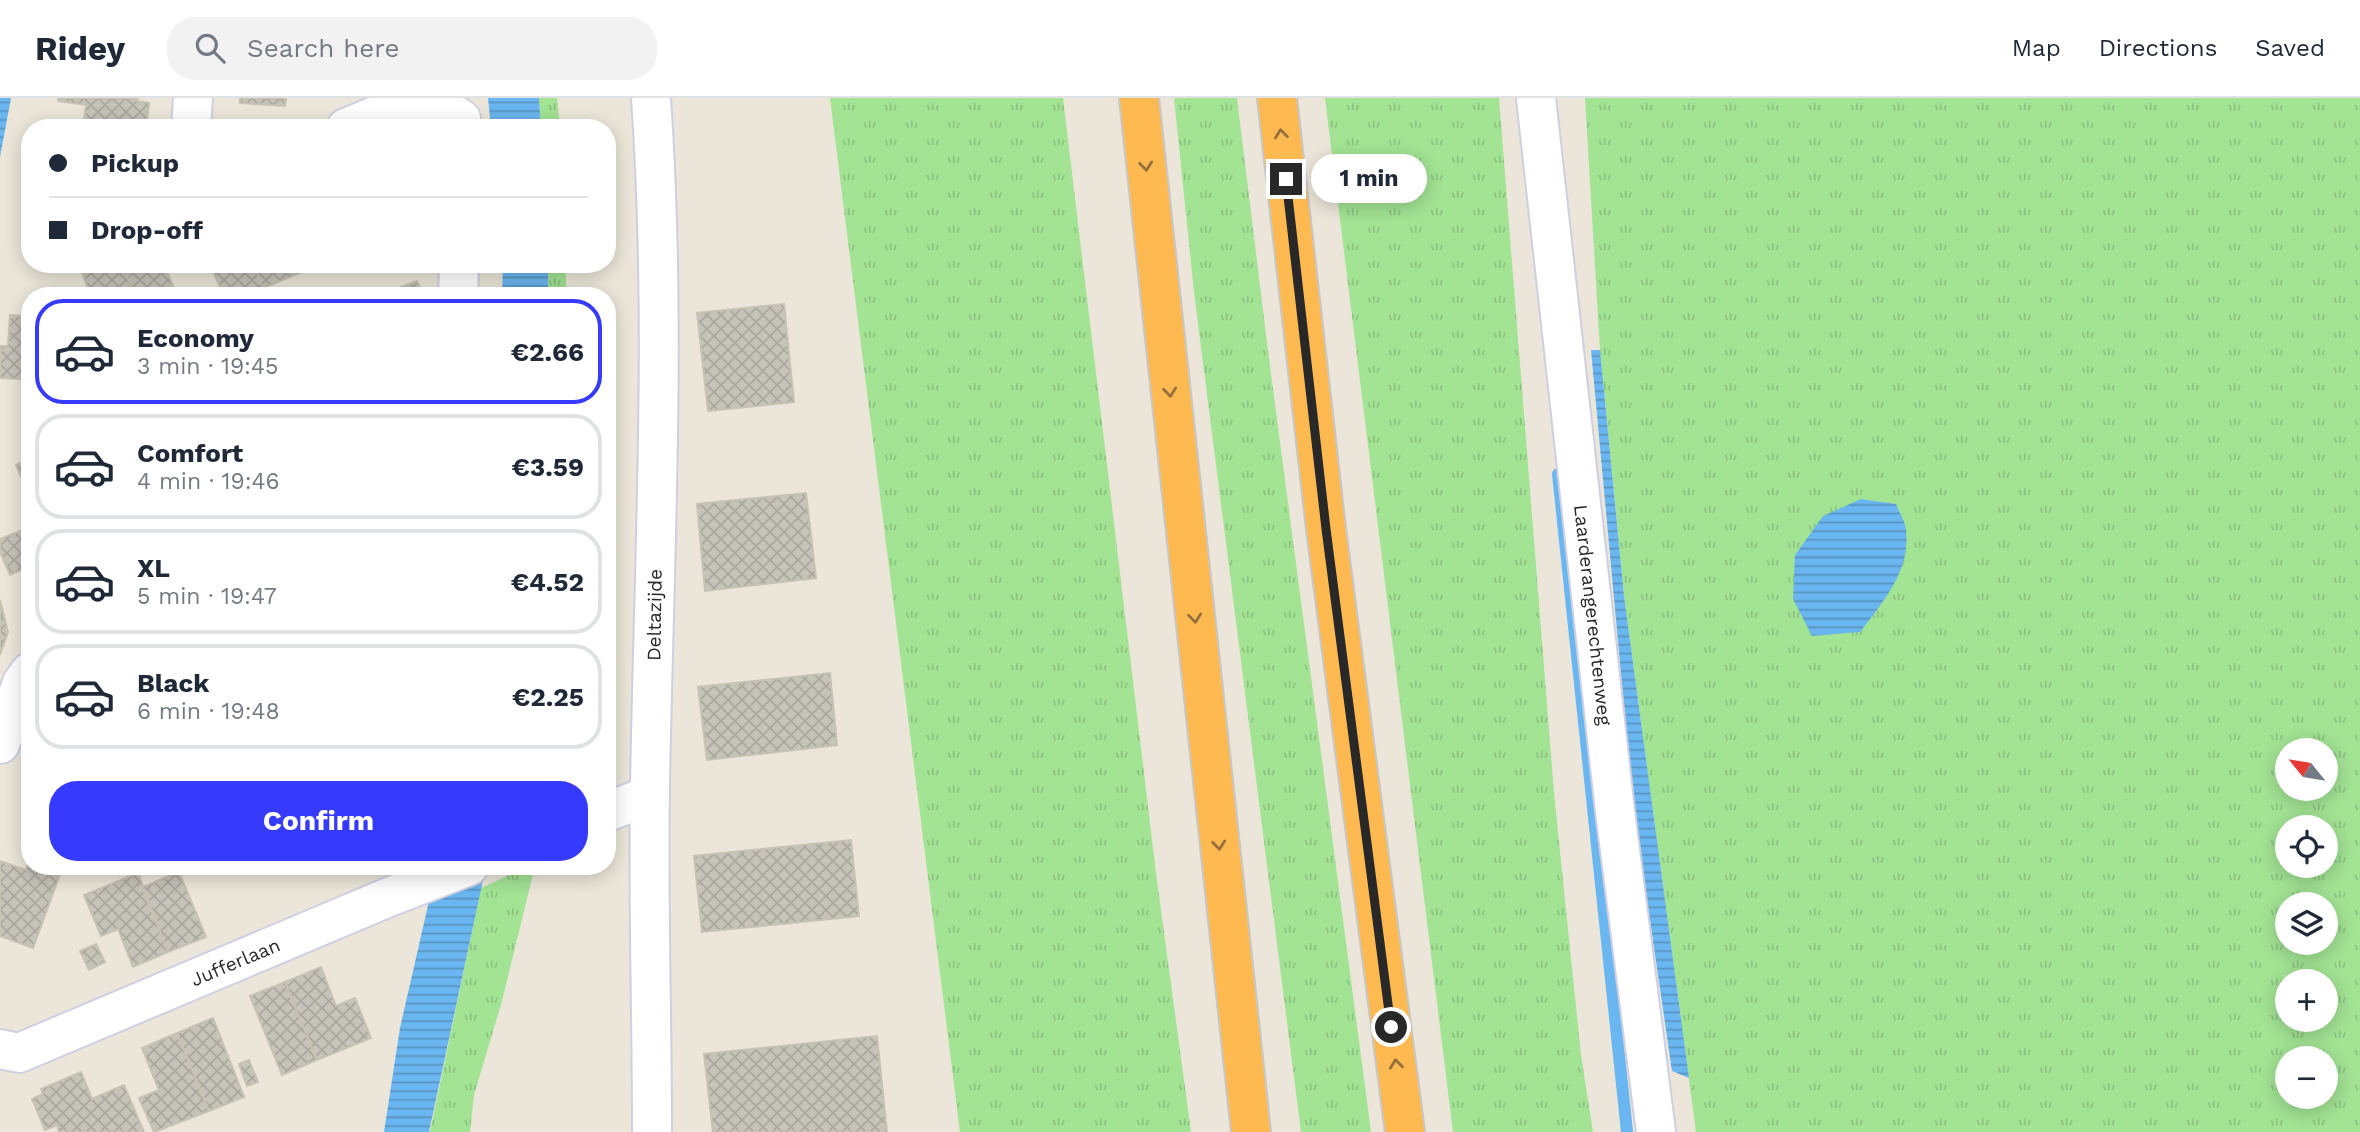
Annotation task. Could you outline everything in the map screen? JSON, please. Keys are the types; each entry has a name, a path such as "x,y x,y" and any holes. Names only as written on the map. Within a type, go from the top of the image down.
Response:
{"highway":[{"path":"1139,98 1251,1132"},
{"path":"1277,98 1326,529 1405,1132"}],"street":[{"path":"192,119 193,98"},
{"name":"Deltazijde","path":"651,98 656,170 659,462 650,795 652,1132"},
{"name":"Laarderangerechtenweg","path":"1535,98 1615,810 1656,1132"},
{"path":"368,119 409,102 438,104 461,119"},
{"path":"0,744 21,686"},
{"path":"616,808 650,795"},
{"name":"Jufferlaan","path":"0,1049 19,1053 445,875"}],"green space":[{"path":"539,98 557,98 559,119 540,119"},
{"path":"830,98 1063,98 1156,873 1191,1132 960,1132"},
{"path":"1174,98 1237,98 1371,1132 1301,1132 1194,292"},
{"path":"1325,98 1499,98 1554,793 1581,1055 1593,1132 1453,1132"},
{"path":"1585,98 2360,98 2360,1132 1696,1132 1624,596 1600,350","holes":["1861,499 1895,504 1906,529"]},
{"path":"548,273 566,273 566,287 548,287"},
{"path":"509,875 533,875 502,1001 474,1095 470,1132 430,1132 481,888"}],"water":[{"path":"0,98 11,98 0,157"},
{"path":"488,98 539,98 540,119 490,119"},
{"path":"503,273 548,273 548,287 502,287"},
{"path":"1591,350 1600,350 1624,596 1689,1078 1672,1071 1633,803"},
{"path":"1861,499 1896,504 1906,530 1904,559 1900,572 1886,597 1860,632 1812,636 1793,599 1795,555 1823,516"},
{"path":"435,875 484,875 429,1132 384,1132 400,1028"}],"building":[{"path":"58,98 138,98 137,101 149,103 147,119 84,119 86,105 58,101"},
{"path":"240,98 286,98 285,106 240,103"},
{"path":"82,273 126,273 131,287 88,287"},
{"path":"126,273 168,273 173,287 131,287"},
{"path":"214,273 257,273 263,287 220,287"},
{"path":"257,273 300,273 265,287 263,287"},
{"path":"417,281 420,287 401,287"},
{"path":"784,304 794,402 708,411 697,313"},
{"path":"10,315 21,316 21,379 0,378 1,346 8,346"},
{"path":"21,463 21,477 16,465"},
{"path":"806,493 816,578 705,591 697,504"},
{"path":"21,531 21,570 10,575 0,552 0,539"},
{"path":"0,600 8,632 0,655"},
{"path":"830,673 837,745 707,760 698,687"},
{"path":"851,840 859,916 702,932 694,856"},
{"path":"0,861 21,868 21,875 60,875 33,948 0,936"},
{"path":"139,875 168,952 133,967 118,929 101,936 84,895"},
{"path":"172,875 180,875 206,937 168,952 142,887"},
{"path":"96,944 105,962 89,970 80,951"},
{"path":"321,967 336,1006 355,998 371,1038 317,1060 285,982"},
{"path":"285,982 317,1060 282,1075 250,996"},
{"path":"213,1018 244,1097 209,1111 177,1033"},
{"path":"177,1033 209,1111 154,1132 139,1098 159,1090 142,1048"},
{"path":"877,1036 887,1132 713,1132 704,1054"},
{"path":"249,1060 258,1082 247,1086 239,1064"},
{"path":"81,1072 92,1099 124,1085 144,1132 59,1132 57,1125 45,1130 32,1099 43,1094 41,1089"}],"waterway":[{"path":"1558,474 1627,1132"}],"route":[{"path":"1286,179 1326,529 1391,1027"}]}
